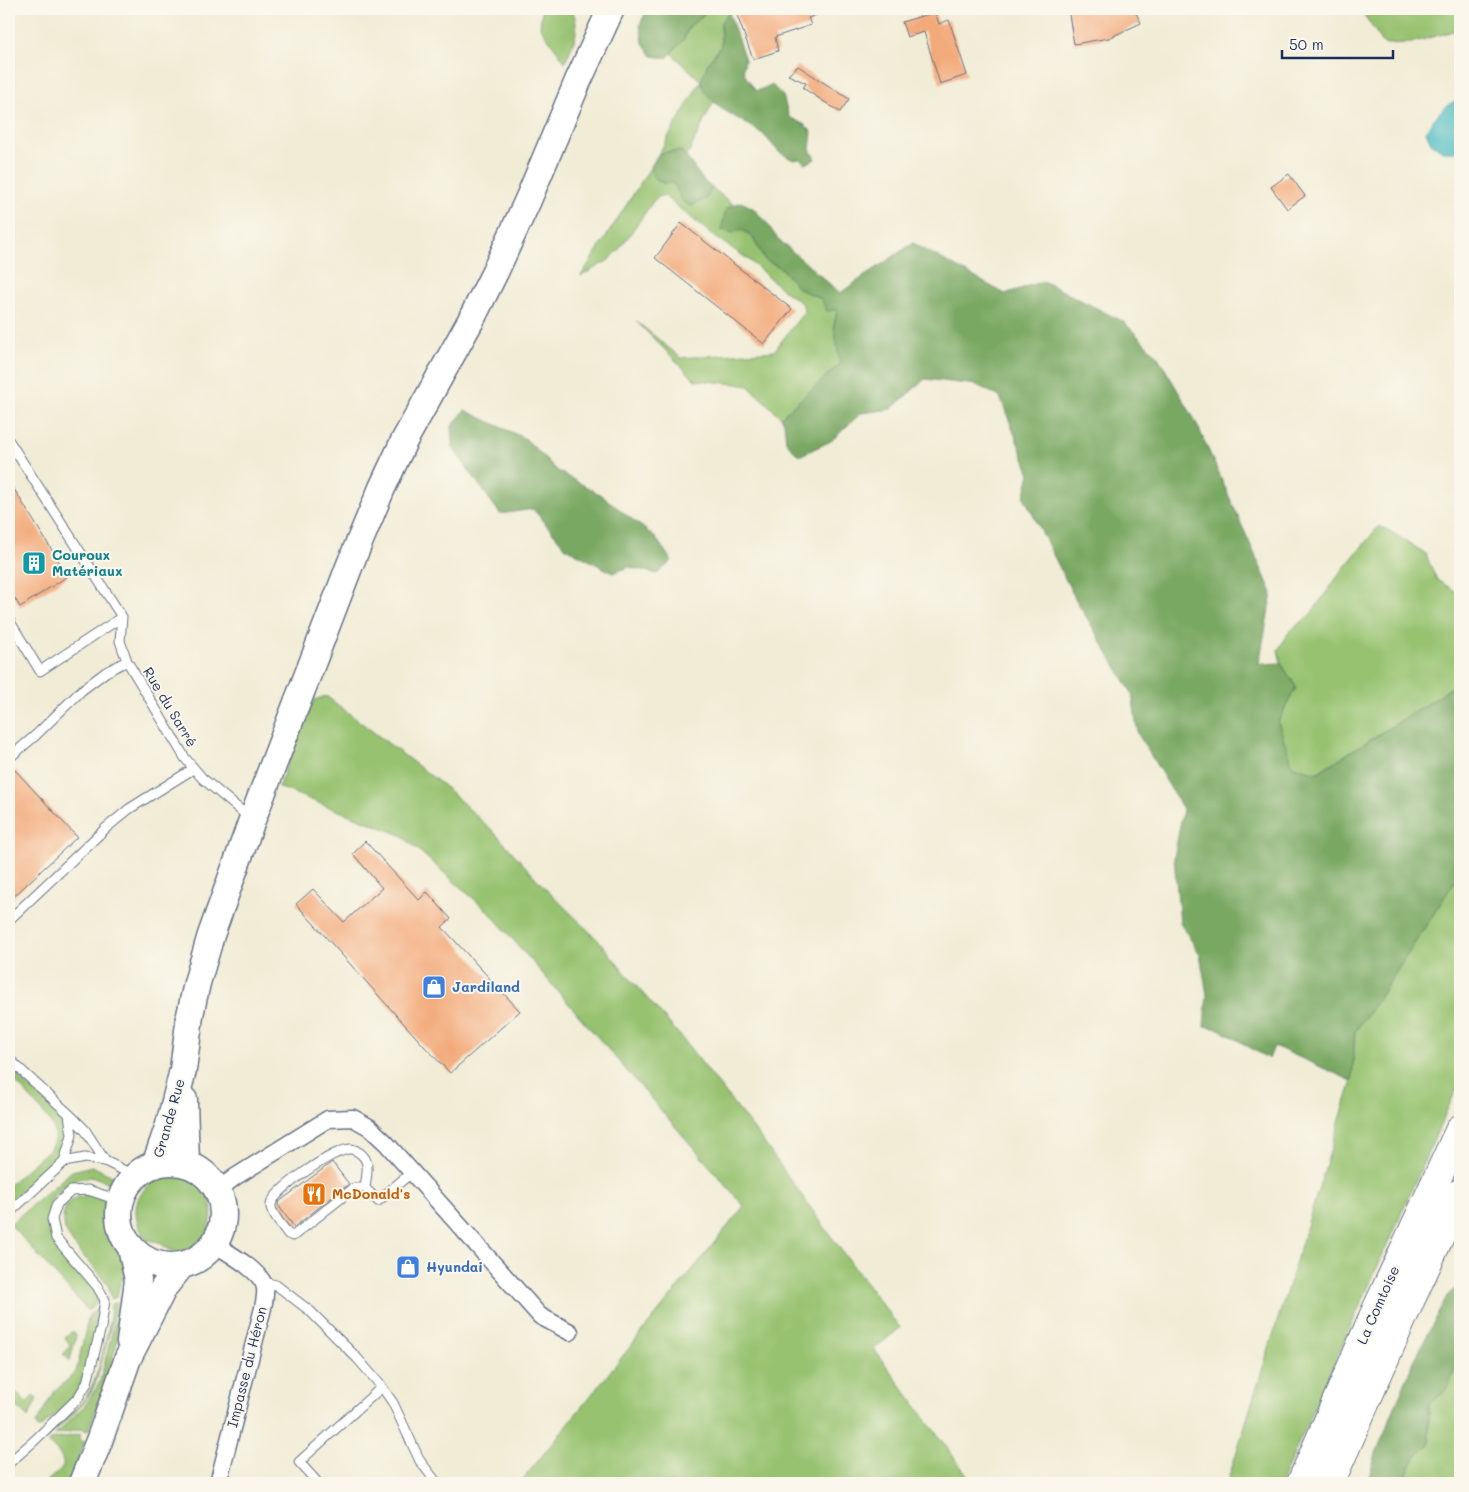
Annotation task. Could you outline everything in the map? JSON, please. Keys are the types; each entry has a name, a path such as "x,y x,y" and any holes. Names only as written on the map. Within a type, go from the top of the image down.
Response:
{"highway":[{"name":"La Comtoise","path":"1300,1483 1372,1319 1460,1129"},
{"name":"La Comtoise","path":"1330,1483 1460,1193"},
{"path":"1349,1483 1388,1379 1460,1217"}],"main road":[{"name":"Grande Rue","path":"145,1171 169,1125 182,1070 197,983 211,935 252,820 351,562 404,441 471,320 495,272 528,200 578,80 612,9"},
{"name":"Grande Rue","path":"182,1070 186,1164"},
{"path":"128,1358 138,1280 131,1248 123,1234 119,1218 121,1201 126,1188 145,1171 170,1162 186,1164 210,1178 218,1190 224,1218 221,1232 205,1254 194,1262 181,1266 167,1266 154,1263 142,1257 131,1248"},
{"path":"82,1483 128,1358 164,1287 181,1266"}],"street":[{"path":"218,1190 235,1177 328,1119 353,1118 369,1127 386,1143 540,1316 570,1332"},
{"path":"214,1244 246,1264 262,1282"},
{"name":"Impasse du Héron","path":"218,1483 263,1308 265,1288 262,1282"}],"lane":[{"path":"9,441 122,617 120,641 127,661"},
{"path":"9,620 40,671 122,617"},
{"name":"Rue du Sarré","path":"9,758 36,735 82,690 106,672 127,661 193,768 211,786 252,820"},
{"name":"Rue du Sarré","path":"9,920 106,828 129,809 193,768"},
{"path":"9,1059 85,1130 105,1161"},
{"path":"9,1213 64,1162 72,1135 69,1114"},
{"path":"365,1188 366,1160 358,1151 350,1149 339,1152 301,1174 274,1197 271,1203 271,1210 288,1234 293,1236 354,1188 365,1188 378,1202 412,1172"},
{"path":"64,1162 84,1158 145,1171"},
{"path":"9,1462 34,1441 78,1398 87,1382 101,1327 105,1300 97,1286 56,1238 52,1219 57,1204 71,1191 88,1190 121,1201"},
{"path":"262,1282 276,1286 310,1311 357,1358 393,1403 420,1461 436,1483"},
{"path":"318,1483 299,1462 382,1387"}],"green space":[{"path":"542,9 572,9 576,30 574,42 565,62 540,27"},
{"path":"647,9 708,9 689,27 684,39 667,58 652,56 643,43 640,25"},
{"path":"708,9 738,9 729,13 721,22 721,45 707,65 705,92 714,101 686,158 682,151 659,153 701,81 671,53 684,39 689,27"},
{"path":"1357,9 1460,9 1460,29 1411,43 1384,44 1364,15"},
{"path":"729,13 745,60 743,69 746,77 756,91 772,85 783,96 789,117 805,125 812,132 810,149 815,159 806,164 800,159 793,160 779,152 763,134 719,107 705,92 701,81 707,65 721,45 721,22"},
{"path":"682,151 703,180 712,188 706,199 691,206 683,202 673,183 658,180 650,168 659,153"},
{"path":"650,168 654,178 662,183 673,183 706,199 712,188 734,205 726,209 753,239 765,260 781,268 798,288 821,299 837,310 834,326 839,347 840,364 781,417 747,385 695,380 636,321 681,358 774,351 804,312 803,304 783,290 748,259 715,237 663,195 655,199 618,251 609,260 581,276"},
{"path":"741,202 753,208 777,238 840,293 913,243 1005,294 1043,281 1124,322 1158,357 1195,420 1272,593 1259,664 1281,663 1296,687 1278,722 1293,766 1317,773 1440,696 1460,680 1460,873 1380,997 1355,1031 1352,1081 1274,1046 1269,1059 1219,1029 1204,1026 1207,995 1200,954 1180,923 1174,858 1183,809 1138,734 1132,693 1075,598 1024,497 1030,474 1000,397 977,385 925,379 891,409 861,413 831,441 799,456 786,442 784,422 781,417 840,364 834,326 837,310 827,311 821,299 798,288 781,268 765,260 753,237 742,229 733,233 721,230 726,209"},
{"path":"465,410 526,439 558,471 601,495 655,537 672,561 657,574 629,567 613,573 566,548 533,509 500,514 453,448 452,426"},
{"path":"1379,526 1425,553 1437,580 1460,594 1460,680 1440,696 1316,773 1292,766 1278,722 1296,687 1281,663 1278,650 1289,632 1310,615 1343,569"},
{"path":"326,696 443,785 494,832 546,889 599,941 683,1039 759,1136 900,1328 874,1349 973,1483 520,1483 744,1206 490,913 401,835 278,787 314,700"},
{"path":"1460,873 1460,1081 1281,1483 1227,1483 1352,1081 1355,1031 1380,997"},
{"path":"13,1071 60,1116 64,1137 63,1148 58,1158 9,1202 9,1185 50,1149 55,1136 48,1119 9,1075 9,1072"},
{"path":"92,1166 118,1179 115,1185 94,1177 82,1178 63,1187 51,1200 48,1226 54,1241 97,1291 98,1301 88,1311 10,1224 72,1171"},
{"path":"172,1175 191,1179 203,1189 210,1201 212,1215 209,1229 201,1241 190,1249 173,1251 158,1242 147,1240 140,1229 137,1219 138,1199 143,1191 160,1178"},
{"path":"87,1195 98,1197 112,1211 117,1236 129,1274 120,1283 117,1297 111,1299 108,1286 102,1276 71,1241 63,1221 65,1208 70,1202"},
{"path":"127,1284 127,1303 109,1373 88,1431 81,1429 55,1435 86,1404 100,1382 120,1300"},
{"path":"1458,1286 1460,1294 1460,1356 1448,1388 1429,1405 1429,1444 1413,1461 1405,1483 1367,1483 1376,1453 1413,1363 1447,1296"},
{"path":"117,1303 96,1381 90,1394 81,1406 49,1437 47,1435 78,1407 91,1388 100,1365 109,1326 111,1304"},
{"path":"99,1306 90,1355 77,1391 64,1407 38,1428 36,1424 53,1393 76,1372 89,1315"},
{"path":"71,1332 74,1332 76,1336 70,1361 63,1354 71,1346 65,1338"},
{"path":"1460,1356 1460,1483 1405,1483 1413,1461 1429,1444 1429,1405 1448,1388"},
{"path":"9,1384 26,1403 33,1396 37,1399 28,1418 9,1398"},
{"path":"81,1434 79,1440 85,1442 69,1483 45,1483 63,1467 61,1456 48,1442"}],"water":[{"path":"1460,100 1460,147 1453,152 1444,152 1431,143 1426,132 1432,122 1445,108"}],"building":[{"path":"751,9 830,10 808,18 811,25 775,37 778,51 753,59 737,15"},
{"path":"1068,9 1134,9 1141,23 1109,38 1074,44"},
{"path":"935,12 939,24 949,20 967,75 940,84 924,32 907,37 902,22"},
{"path":"798,66 849,99 840,112 803,88 806,83 788,75"},
{"path":"1289,174 1305,196 1287,209 1271,187"},
{"path":"681,223 792,309 764,344 655,258"},
{"name":"Couroux Matériaux","path":"9,481 68,576 20,607 9,589"},
{"path":"15,770 77,837 9,901 9,777"},
{"name":"Jardiland","path":"365,841 419,900 427,892 451,919 442,927 520,1011 450,1073 296,904 313,889 344,922 382,888 353,854"},
{"name":"McDonald's","path":"332,1162 349,1184 294,1227 278,1205 279,1202"}],"place":[{"name":"Couroux Matériaux","path":"34,563"},
{"name":"Jardiland","path":"434,987"},
{"name":"McDonald's","path":"314,1194"},
{"name":"Hyundai","path":"408,1267"}]}
